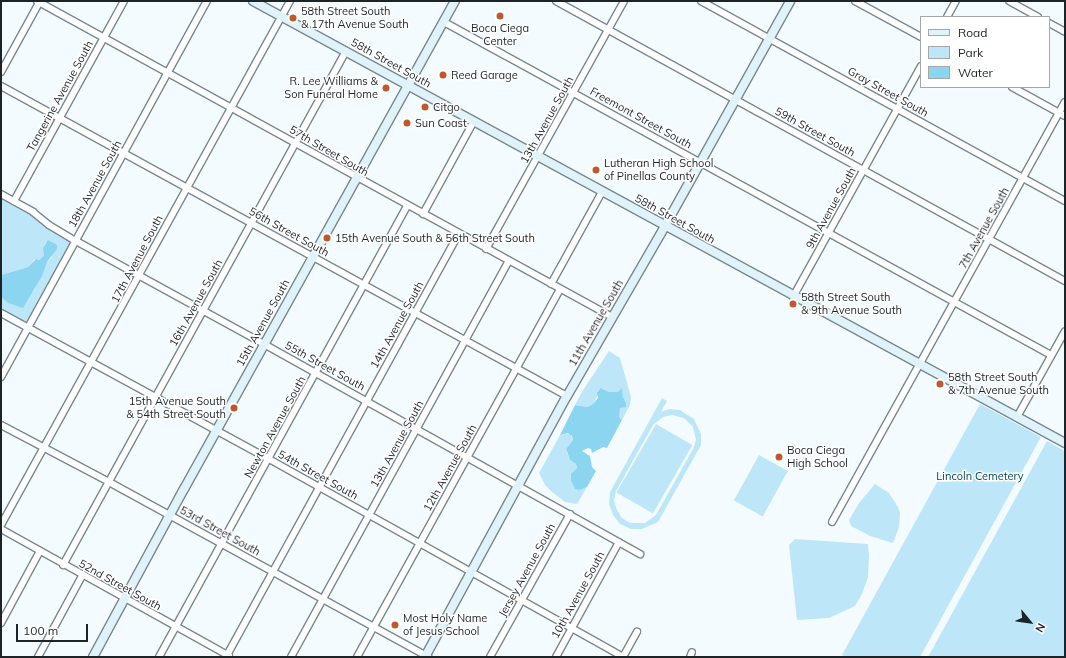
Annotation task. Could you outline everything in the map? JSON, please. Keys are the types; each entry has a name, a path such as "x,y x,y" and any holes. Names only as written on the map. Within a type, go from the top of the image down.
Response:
{"street":[{"name":"57th Street South","path":"39,1 407,206 612,317"},
{"path":"1,72 39,1"},
{"name":"Tangerine Avenue South","path":"14,201 124,1"},
{"name":"18th Avenue South","path":"1,377 207,1"},
{"name":"58th Street South","path":"253,1 409,85 793,297 1065,443"},
{"name":"17th Avenue South","path":"1,525 290,1"},
{"name":"15th Avenue South","path":"94,657 216,430 455,1"},
{"name":"59th Street South","path":"556,1 1065,281"},
{"name":"13th Avenue South","path":"486,249 624,1"},
{"name":"Gray Street South","path":"701,1 1065,201"},
{"name":"11th Avenue South","path":"426,657 470,571 567,396 665,226 790,1"},
{"path":"855,1 920,36"},
{"path":"948,16 956,1"},
{"path":"1009,1 1036,16"},
{"name":"Freemont Street South","path":"444,22 1051,355"},
{"path":"1050,24 1065,32"},
{"name":"16th Avenue South","path":"63,565 346,51"},
{"name":"9th Avenue South","path":"793,297 920,68"},
{"name":"56th Street South","path":"1,86 567,396"},
{"path":"1014,88 1065,116"},
{"name":"7th Avenue South","path":"832,522 1065,102"},
{"path":"423,214 474,121"},
{"path":"551,284 602,192"},
{"name":"55th Street South","path":"1,194 76,241 316,372 640,554"},
{"name":"Newton Avenue South","path":"159,657 407,206"},
{"name":"14th Avenue South","path":"228,656 366,401 459,234"},
{"name":"13th Avenue South","path":"291,657 322,599 370,516 509,261"},
{"name":"12th Avenue South","path":"357,657 560,289"},
{"name":"54th Street South","path":"1,313 216,430 623,657"},
{"path":"1017,417 1065,331"},
{"name":"53rd Street South","path":"1,425 170,515 272,573 426,657"},
{"name":"Jersey Avenue South","path":"490,657 570,514"},
{"name":"52nd Street South","path":"1,529 82,576 125,598 228,656"},
{"name":"10th Avenue South","path":"556,657 619,542"},
{"path":"1,623 40,551"},
{"path":"38,657 82,576"},
{"path":"623,657 637,632"}],"green space":[{"path":"1,198 34,216 72,242 27,324 1,310 1,297 8,303 33,292 47,262 52,257 45,242 44,255 39,260 35,259 28,267 1,275"},
{"path":"609,351 620,358 631,397 630,405 622,420 619,417 618,411 620,407 626,403 623,397 622,389 618,392 609,392 602,388 593,404 587,407 575,405 583,390"},
{"path":"662,398 667,401 661,412 669,409 680,410 694,419 701,434 701,445 658,522 642,529 631,529 620,524 613,515 609,504 610,492","holes":["672,415 684,418 693,427 696,440 693,449 656,515 645,523 630,523 622,518 617,510 614,501 616,491 653,425 663,417"]},
{"name":"Lincoln Cemetery","path":"980,404 1041,437 920,657 845,657 842,655"},
{"path":"656,424 692,445 653,513 616,492"},
{"path":"570,433 573,440 566,449 567,453 570,460 576,464 577,469 574,472 580,490 587,487 577,504 565,502 552,492 545,485 539,473 560,435"},
{"path":"1047,441 1065,451 1065,657 928,657"},
{"path":"759,455 788,471 763,516 734,500"},
{"path":"875,484 889,493 900,513 899,527 893,543 870,536 851,526 849,520 859,503"},
{"path":"795,539 868,544 868,577 862,594 855,606 829,618 797,620 789,545"}],"water":[{"path":"48,240 57,245 57,249 47,262 42,276 23,308 8,303 1,297 1,275 28,267 36,259 39,260 44,255 43,248"},
{"path":"601,388 609,392 618,392 622,388 626,407 620,408 619,417 622,420 607,448 603,447 592,453 591,449 588,448 582,451 590,456 592,467 596,471 587,487 580,490 575,489 571,480 571,474 577,468 576,464 570,460 566,449 573,440 572,436 568,433 560,435 575,405 587,407 593,404 598,398 597,393"}],"place":[{"name":"Boca Ciega Center","path":"500,16"},
{"name":"58th Street South & 17th Avenue South","path":"293,18"},
{"name":"Reed Garage","path":"443,75"},
{"name":"R. Lee Williams & Son Funeral Home","path":"386,88"},
{"name":"Citgo","path":"425,107"},
{"name":"Sun Coast","path":"407,123"},
{"name":"Lutheran High School of Pinellas County","path":"596,170"},
{"name":"15th Avenue South & 56th Street South","path":"327,238"},
{"name":"58th Street South & 9th Avenue South","path":"793,304"},
{"name":"58th Street South & 7th Avenue South","path":"940,384"},
{"name":"15th Avenue South & 54th Street South","path":"234,408"},
{"name":"Boca Ciega High School","path":"779,457"},
{"name":"Most Holy Name of Jesus School","path":"395,625"}]}
